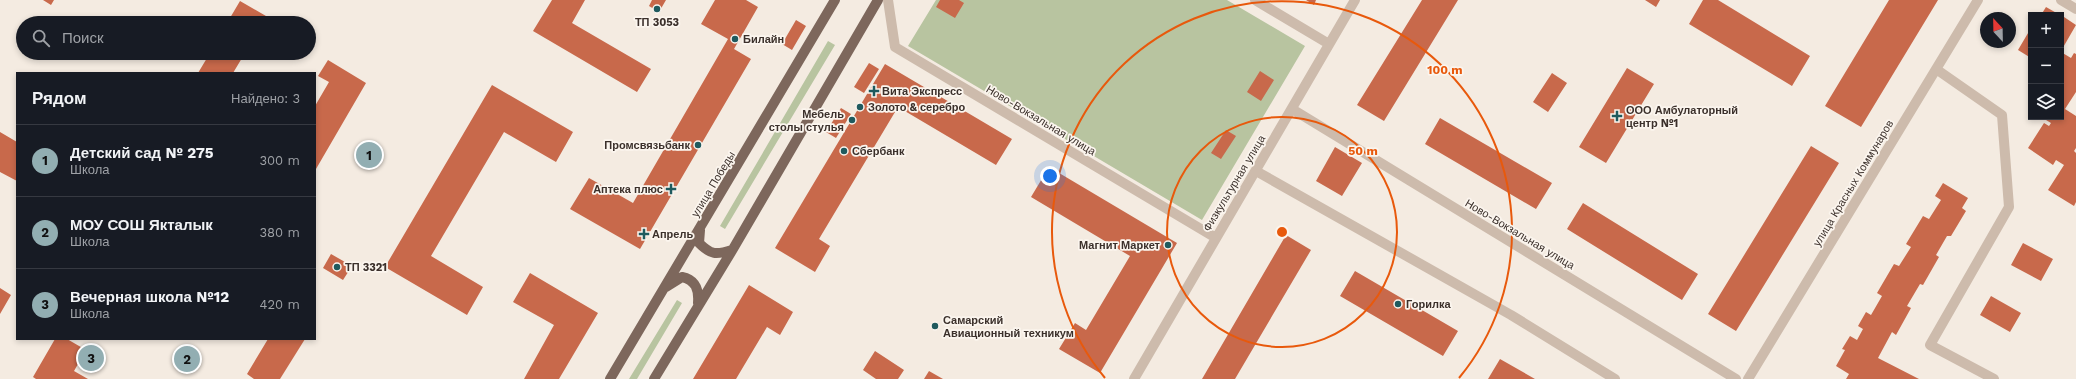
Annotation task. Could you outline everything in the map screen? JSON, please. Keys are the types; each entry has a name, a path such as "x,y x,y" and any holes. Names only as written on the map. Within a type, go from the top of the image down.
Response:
{"main road":[{"name":"улица Победы","path":"610,379 700,230 835,0"},
{"path":"654,379 732,250 878,0"},
{"path":"700,230 699,243 707,251 719,254 732,250"},
{"path":"665,288 682,277 690,279 696,286 699,293 698,305"}],"street":[{"name":"Ново-Вокзальная улица","path":"888,0 895,47 1216,238"},
{"path":"1255,0 1329,44"},
{"name":"Физкультурная улица","path":"1134,379 1356,0"},
{"name":"улица Красных Коммунаров","path":"1748,379 1978,0"},
{"path":"2061,0 2076,9"},
{"path":"1936,69 2002,115 2009,207 1930,345 1994,379"},
{"name":"Ново-Вокзальная улица","path":"1292,109 1736,379"},
{"path":"1256,171 1511,315 1615,379"}],"green space":[{"path":"936,0 1227,0 1305,46 1202,220 908,46"},
{"path":"828,41 835,45 725,229 720,226"},
{"path":"677,300 682,303 637,379 629,379"}],"building":[{"path":"43,0 54,0 51,5"},
{"path":"552,0 585,0 572,23 651,69 637,92 533,31"},
{"name":"ТП 3053","path":"652,0 666,0 659,12 649,6"},
{"path":"715,0 746,0 758,7 734,49 751,59 640,249 570,209 589,178 633,203 728,39 701,24"},
{"path":"940,0 959,0 964,3 955,18 936,7"},
{"path":"1306,0 1316,0 1314,5"},
{"path":"1422,0 1458,0 1384,121 1357,105"},
{"path":"1645,0 1660,0 1656,7"},
{"path":"1703,0 1718,0 1810,56 1792,86 1689,24"},
{"path":"1889,0 1938,0 1861,127 1825,106"},
{"path":"240,1 266,16 231,16"},
{"path":"2046,7 2055,12 2043,12"},
{"path":"2064,17 2076,25 2064,46"},
{"path":"796,20 806,26 792,50 782,44"},
{"path":"2028,33 2028,56 2018,50"},
{"path":"2074,53 2076,54 2076,92 2065,109 2076,116 2076,148 2074,151 2076,153 2076,202 2074,206 2048,190 2064,165 2056,160 2053,165 2028,148 2044,123 2049,126 2051,123 2046,120 2064,120 2064,54 2071,58"},
{"path":"206,60 241,60 234,72 199,72"},
{"path":"328,60 366,83 316,169 316,104 329,82 318,76"},
{"path":"869,63 879,69 864,93 854,87"},
{"path":"885,64 1012,139 996,165 898,107 819,239 830,246 815,272 775,248"},
{"name":"ООО Амбулаторный центр №1","path":"1627,68 1654,84 1606,163 1579,147"},
{"path":"1260,71 1274,80 1261,101 1247,92"},
{"path":"1552,73 1567,83 1548,112 1533,102"},
{"path":"492,85 573,132 556,162 504,132 431,256 483,287 467,315 385,267"},
{"path":"841,108 851,114 836,138 826,132"},
{"path":"1440,118 1552,183 1536,209 1425,144"},
{"path":"1226,130 1236,136 1221,159 1211,153"},
{"path":"0,132 16,141 16,180 0,172"},
{"path":"1811,146 1839,163 1736,331 1708,314"},
{"path":"1335,147 1362,163 1342,196 1316,181"},
{"path":"1049,167 1177,243 1100,373 1059,349 1075,323 1086,330 1130,256 1031,197"},
{"path":"1943,183 1968,198 1962,208 1966,211 1951,236 1947,236 1936,255 1939,257 1923,285 1920,284 1907,306 1911,308 1896,335 1892,332 1878,358 1919,379 1846,379 1849,374 1836,366 1845,350 1842,349 1850,336 1857,340 1863,329 1858,326 1866,312 1871,315 1882,296 1877,293 1894,264 1899,266 1911,247 1906,244 1923,216 1929,219 1941,200 1935,196"},
{"path":"1583,203 1698,274 1682,300 1567,229"},
{"path":"1286,235 1311,250 1235,379 1202,379"},
{"path":"2023,243 2053,259 2041,281 2011,265"},
{"name":"ТП 3321","path":"331,254 352,266 343,280 323,268"},
{"path":"1355,271 1458,331 1443,356 1340,296"},
{"path":"530,273 598,313 559,379 524,379 554,325 513,302"},
{"path":"749,285 793,312 780,335 767,327 736,379 693,379"},
{"path":"0,288 11,295 0,314"},
{"path":"1991,296 2021,313 2010,332 1980,315"},
{"path":"54,340 69,340 86,350 74,371 88,379 36,379 33,377"},
{"path":"267,340 304,340 280,379 254,379 247,374"},
{"path":"875,351 904,370 898,379 876,379 863,370"},
{"path":"1500,359 1535,379 1488,379"},
{"path":"929,371 943,379 924,379"}],"place":[{"name":"ТП 3053","path":"657,9"},
{"name":"Билайн","path":"735,39"},
{"name":"Вита Экспресс","path":"874,91"},
{"name":"Золото & серебро","path":"860,107"},
{"name":"ООО Амбулаторный центр №1","path":"1617,116"},
{"name":"Мебель столы стулья","path":"852,120"},
{"name":"Промсвязьбанк","path":"698,145"},
{"name":"Сбербанк","path":"844,151"},
{"name":"Детский сад № 275","path":"369,155"},
{"name":"Аптека плюс","path":"671,189"},
{"name":"Апрель","path":"644,234"},
{"name":"Магнит Маркет","path":"1168,245"},
{"name":"ТП 3321","path":"337,267"},
{"name":"Горилка","path":"1398,304"},
{"name":"Самарский Авиационный техникум","path":"935,326"},
{"name":"Вечерная школа №12","path":"91,358"},
{"name":"МОУ СОШ Якталык","path":"187,359"}]}
